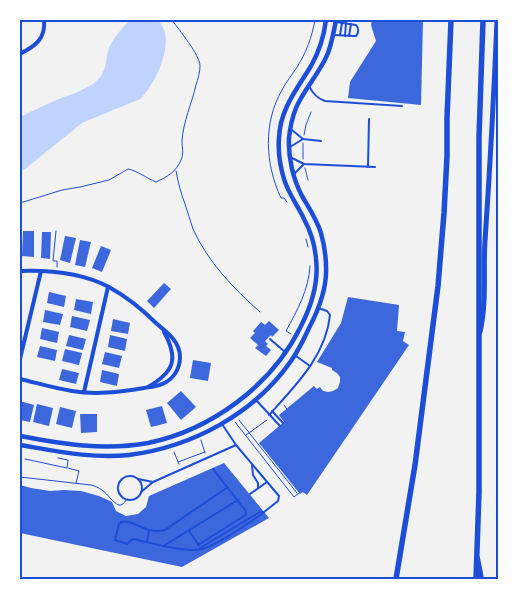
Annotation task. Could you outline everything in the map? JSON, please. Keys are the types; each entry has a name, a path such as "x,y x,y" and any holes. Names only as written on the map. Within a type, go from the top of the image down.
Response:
{"highway":[{"path":"477,558 481,579"}],"main road":[{"path":"396,579 415,465 438,286 447,156 451,20"},
{"path":"476,579 479,492 479,137 484,20"},
{"path":"478,340 484,311 485,243 497,20"}],"street":[{"path":"20,54 39,42 44,32 44,20"},
{"path":"20,436 61,444 104,447 134,445 170,437 191,429 231,406 250,392 267,375 285,352 300,328 312,300 316,280 316,260 313,240 284,179 278,137 281,120 287,104 315,58 323,37 326,20"},
{"path":"20,445 59,452 103,456 150,452 200,435 221,424 256,400 281,374 303,341 318,308 325,286 325,250 321,232 298,186 289,148 290,128 296,108 328,54 336,21"},
{"path":"20,271 58,272 84,278 108,287 137,306 171,335 176,343 180,359 173,377 163,384 116,392 84,392 59,389 20,379"},
{"path":"20,359 41,271"},
{"path":"84,392 108,287"},
{"path":"146,388 162,378 172,364 172,349 163,328"}],"lane":[{"path":"334,35 356,36 358,32 357,26 336,21"},
{"path":"340,35 342,22"},
{"path":"345,36 346,23"},
{"path":"349,36 351,24"},
{"path":"309,86 314,94 325,101 402,106"},
{"path":"368,167 369,119"},
{"path":"290,128 303,139 321,141"},
{"path":"289,148 303,139"},
{"path":"290,156 304,164 375,167"},
{"path":"294,175 304,164"},
{"path":"269,415 292,390 322,346 329,324 329,313 318,308"},
{"path":"270,339 285,352"},
{"path":"295,355 310,366"},
{"path":"256,400 280,426"},
{"path":"272,411 283,423"},
{"path":"221,424 252,465 279,496 277,503 200,547 190,550 133,539 127,544 115,539 119,524 124,521 149,530 165,530 228,487"},
{"path":"152,482 128,476 122,478 118,484 118,490 127,499 134,499 152,482 236,445"},
{"path":"252,465 253,475 258,483 258,488"},
{"path":"200,547 246,515 238,500 214,469"},
{"path":"138,479 141,485 141,492"},
{"path":"250,494 267,482"},
{"path":"164,546 238,500"},
{"path":"147,542 149,530"},
{"path":"189,531 200,547"}],"path":[{"path":"20,204 62,190 109,180 128,169 135,170 156,182 176,170 182,158 184,126 193,100 200,66 198,58 172,20"},
{"path":"308,180 304,164 303,139 311,112"},
{"path":"176,170 180,190 198,239 213,263 232,286 260,312"},
{"path":"56,231 54,261 57,261 58,272"},
{"path":"233,416 299,493 294,497 233,416"},
{"path":"200,435 207,458"},
{"path":"172,446 181,470"},
{"path":"59,452 58,458 68,460 67,468"},
{"path":"178,462 205,452"},
{"path":"26,459 79,471 76,483"},
{"path":"20,476 91,485 100,488 118,505 121,505 127,499"}],"water":[{"path":"130,20 157,20 165,34 166,43 161,64 157,75 146,93 140,99 82,123 20,171 20,117 93,84 104,71 111,44"}],"building":[{"path":"372,20 423,20 421,105 348,98 350,82 376,41 371,25"},
{"path":"23,231 34,231 34,257 22,256"},
{"path":"42,232 51,232 50,259 41,258"},
{"path":"65,236 76,238 70,263 60,260"},
{"path":"80,240 91,242 85,267 75,265"},
{"path":"101,246 111,250 102,272 92,268"},
{"path":"164,283 171,289 154,308 147,301"},
{"path":"49,292 66,296 64,307 47,303"},
{"path":"348,297 399,305 397,331 405,332 403,341 409,345 307,495 303,492 300,494 259,443 284,422 279,415 314,386 317,389 320,387 323,391 328,392 338,388 340,377 337,373 332,368 317,362 341,323"},
{"path":"76,299 93,302 91,314 74,310"},
{"path":"45,310 63,314 60,325 43,322"},
{"path":"72,316 90,320 87,331 70,327"},
{"path":"113,319 130,323 128,334 111,331"},
{"path":"269,321 279,330 265,341 268,344 266,346 271,350 266,356 255,348 258,345 250,338 261,322 265,325"},
{"path":"42,328 59,332 57,343 40,339"},
{"path":"69,335 86,339 83,350 66,346"},
{"path":"110,335 127,339 125,351 108,347"},
{"path":"40,346 57,350 55,361 37,357"},
{"path":"65,349 82,353 79,365 62,361"},
{"path":"105,352 122,356 119,368 102,364"},
{"path":"193,360 211,363 208,381 190,378"},
{"path":"62,369 79,373 76,384 59,380"},
{"path":"102,370 119,374 117,386 100,382"},
{"path":"181,391 196,407 181,420 167,403"},
{"path":"20,401 34,405 30,422 20,420"},
{"path":"37,404 53,408 49,426 33,422"},
{"path":"162,406 167,423 151,427 146,410"},
{"path":"60,407 76,411 72,428 56,424"},
{"path":"80,414 97,414 97,432 81,433"},
{"path":"224,463 269,518 182,567 20,533 20,485 50,491 81,491 99,496 112,502 116,511 126,516 138,514 146,507 149,496"}]}
